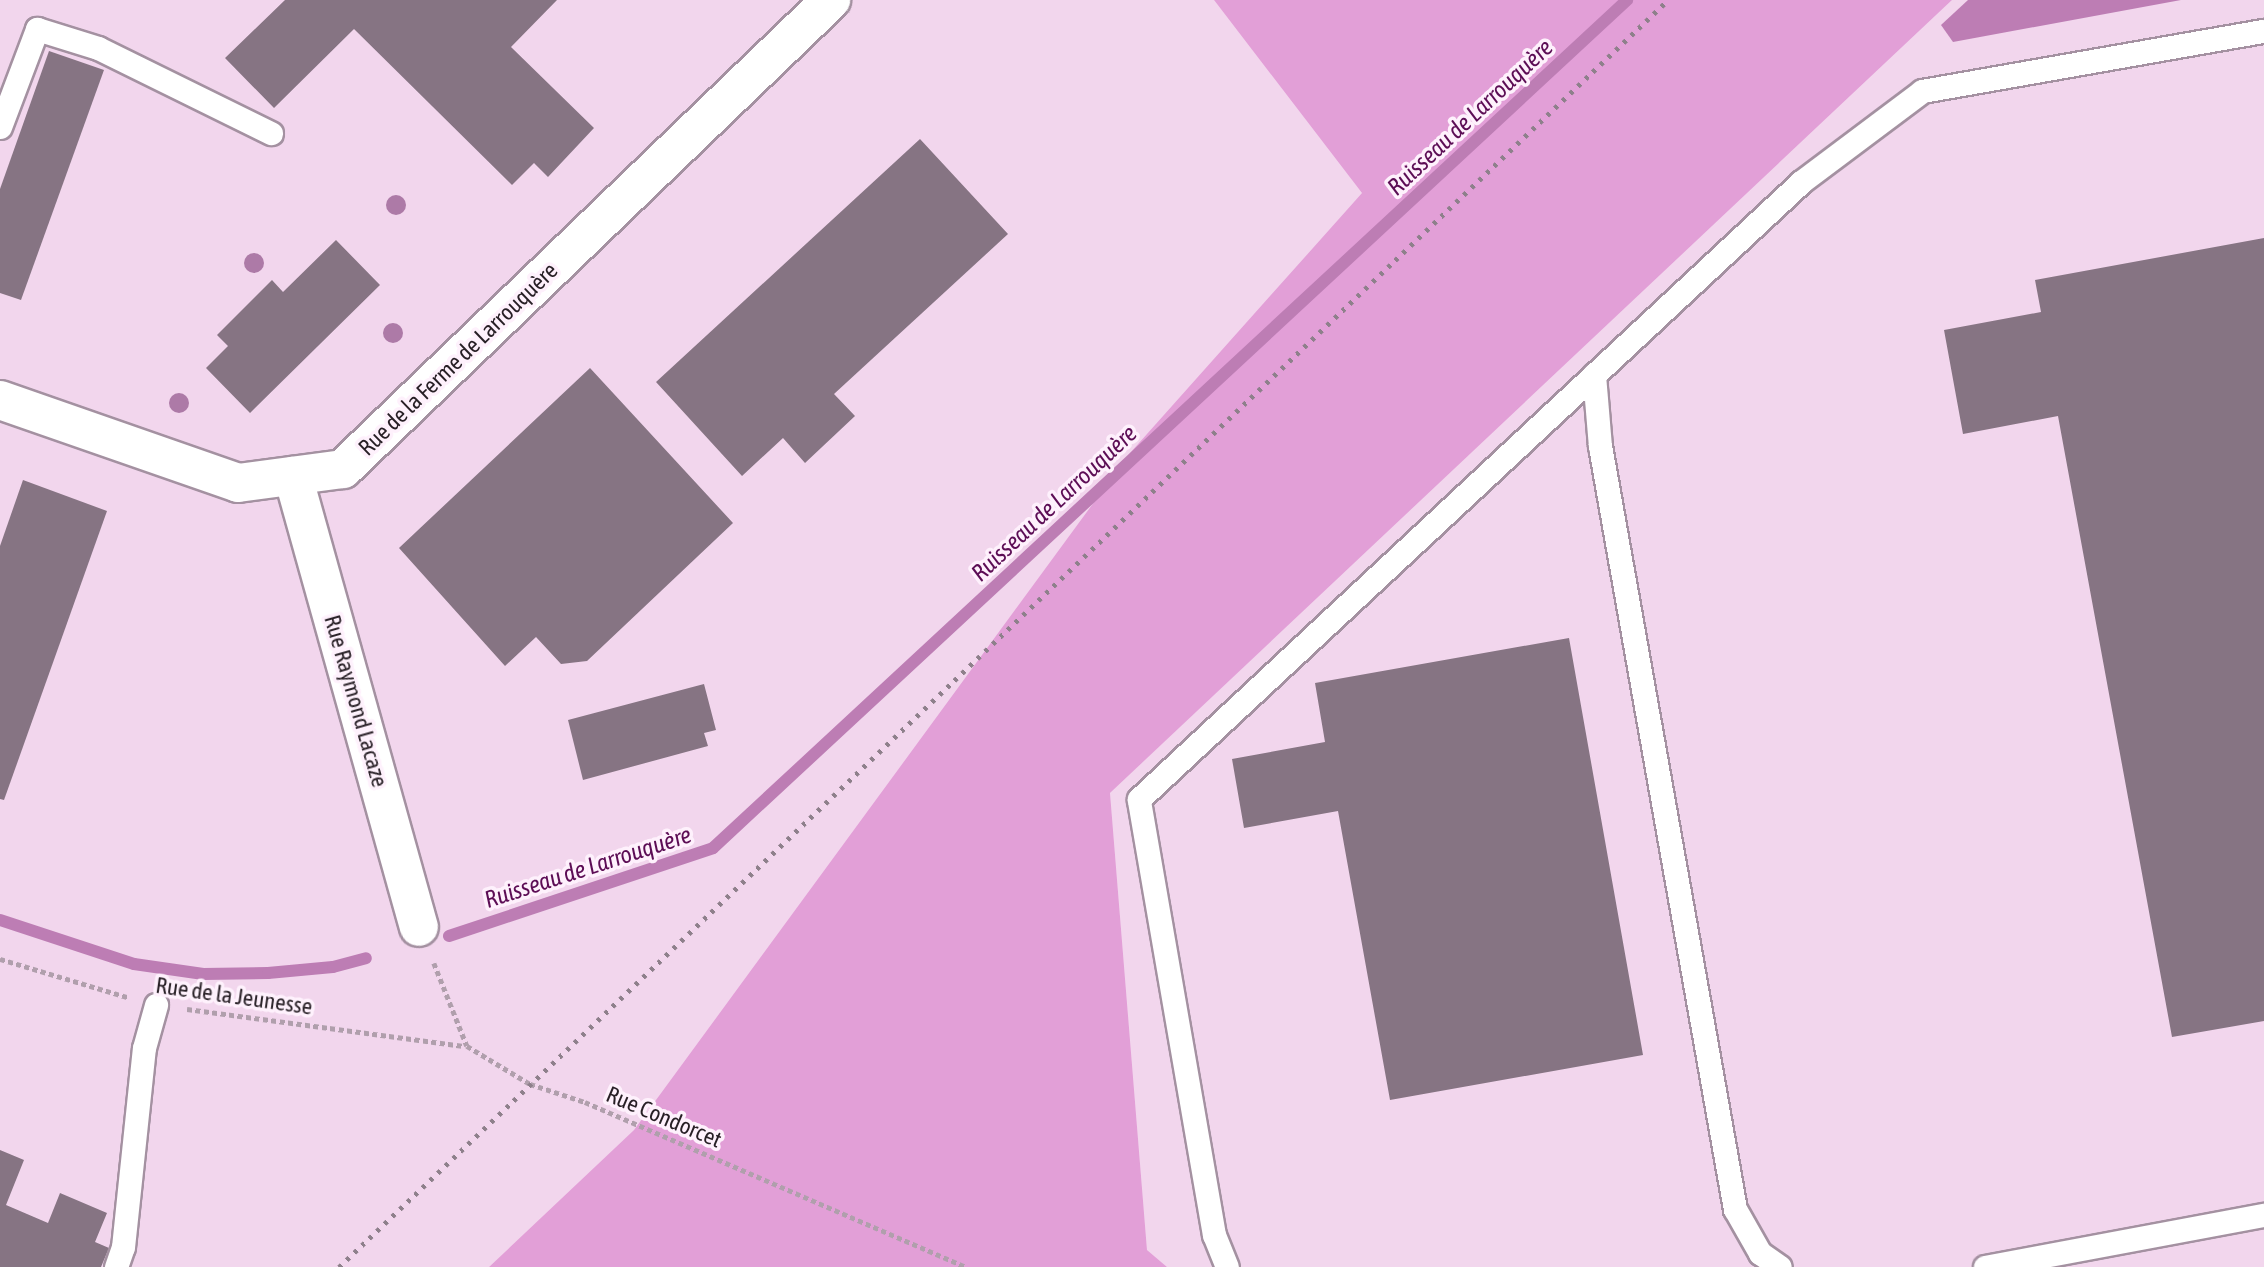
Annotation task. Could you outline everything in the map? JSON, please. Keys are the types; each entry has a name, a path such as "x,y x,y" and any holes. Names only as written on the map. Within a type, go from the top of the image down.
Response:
{"street":[{"name":"Rue de la Ferme de Larrouquère","path":"0,400 238,483 344,469 831,0"},
{"name":"Rue Raymond Lacaze","path":"293,476 419,927"}],"lane":[{"path":"0,127 37,29 98,48 271,133"},
{"path":"1227,1267 1214,1235 1139,799 1801,182 1922,91 2264,31"},
{"path":"1594,375 1600,446 1735,1209 1760,1253 1780,1267"},
{"path":"116,1267 123,1247 144,1048 156,1005"},
{"path":"1984,1267 2264,1215"}],"path":[{"path":"419,927 467,1046"},
{"name":"Rue de la Jeunesse","path":"0,959 156,1005 467,1046"},
{"name":"Rue Condorcet","path":"467,1046 530,1084 585,1102 967,1267"}],"shaded area":[{"path":"0,0 1214,0 1362,193 1130,453 634,1130 489,1267 0,1267"},
{"path":"1214,0 1952,0 1110,793 1147,1250 1167,1267 489,1267 634,1130 1130,453 1362,193"},
{"path":"1952,0 2264,0 2264,1267 1167,1267 1147,1250 1110,793"},
{"path":"1968,0 2181,0 1953,42 1941,25"}],"building":[{"path":"285,0 557,0 511,47 594,128 548,177 534,163 512,185 354,29 274,108 225,58"},
{"path":"49,51 104,70 21,300 0,293 0,189"},
{"path":"920,139 1008,234 834,394 855,416 805,463 783,438 742,476 656,382"},
{"path":"2264,238 2264,1021 2172,1037 2058,416 1963,434 1944,330 2041,312 2035,280"},
{"path":"336,240 380,285 250,413 206,368 228,346 217,335 272,280 283,292"},
{"path":"590,368 733,523 587,661 561,664 536,637 505,666 399,548"},
{"path":"23,480 107,511 4,800 0,799 0,546"},
{"path":"1569,638 1643,1055 1390,1100 1338,811 1244,828 1232,759 1325,742 1315,683"},
{"path":"704,684 716,730 704,733 708,746 583,780 568,720"},
{"path":"0,1150 24,1160 6,1205 48,1223 60,1193 107,1213 95,1242 109,1248 101,1267 0,1267"}],"waterway":[{"name":"Ruisseau de Larrouquère","path":"449,936 713,848 1627,0"},
{"name":"Ruisseau de Larrouquère","path":"0,920 134,964 203,974 268,973 333,967 366,958"}],"railway":[{"path":"339,1267 1668,0"}]}
